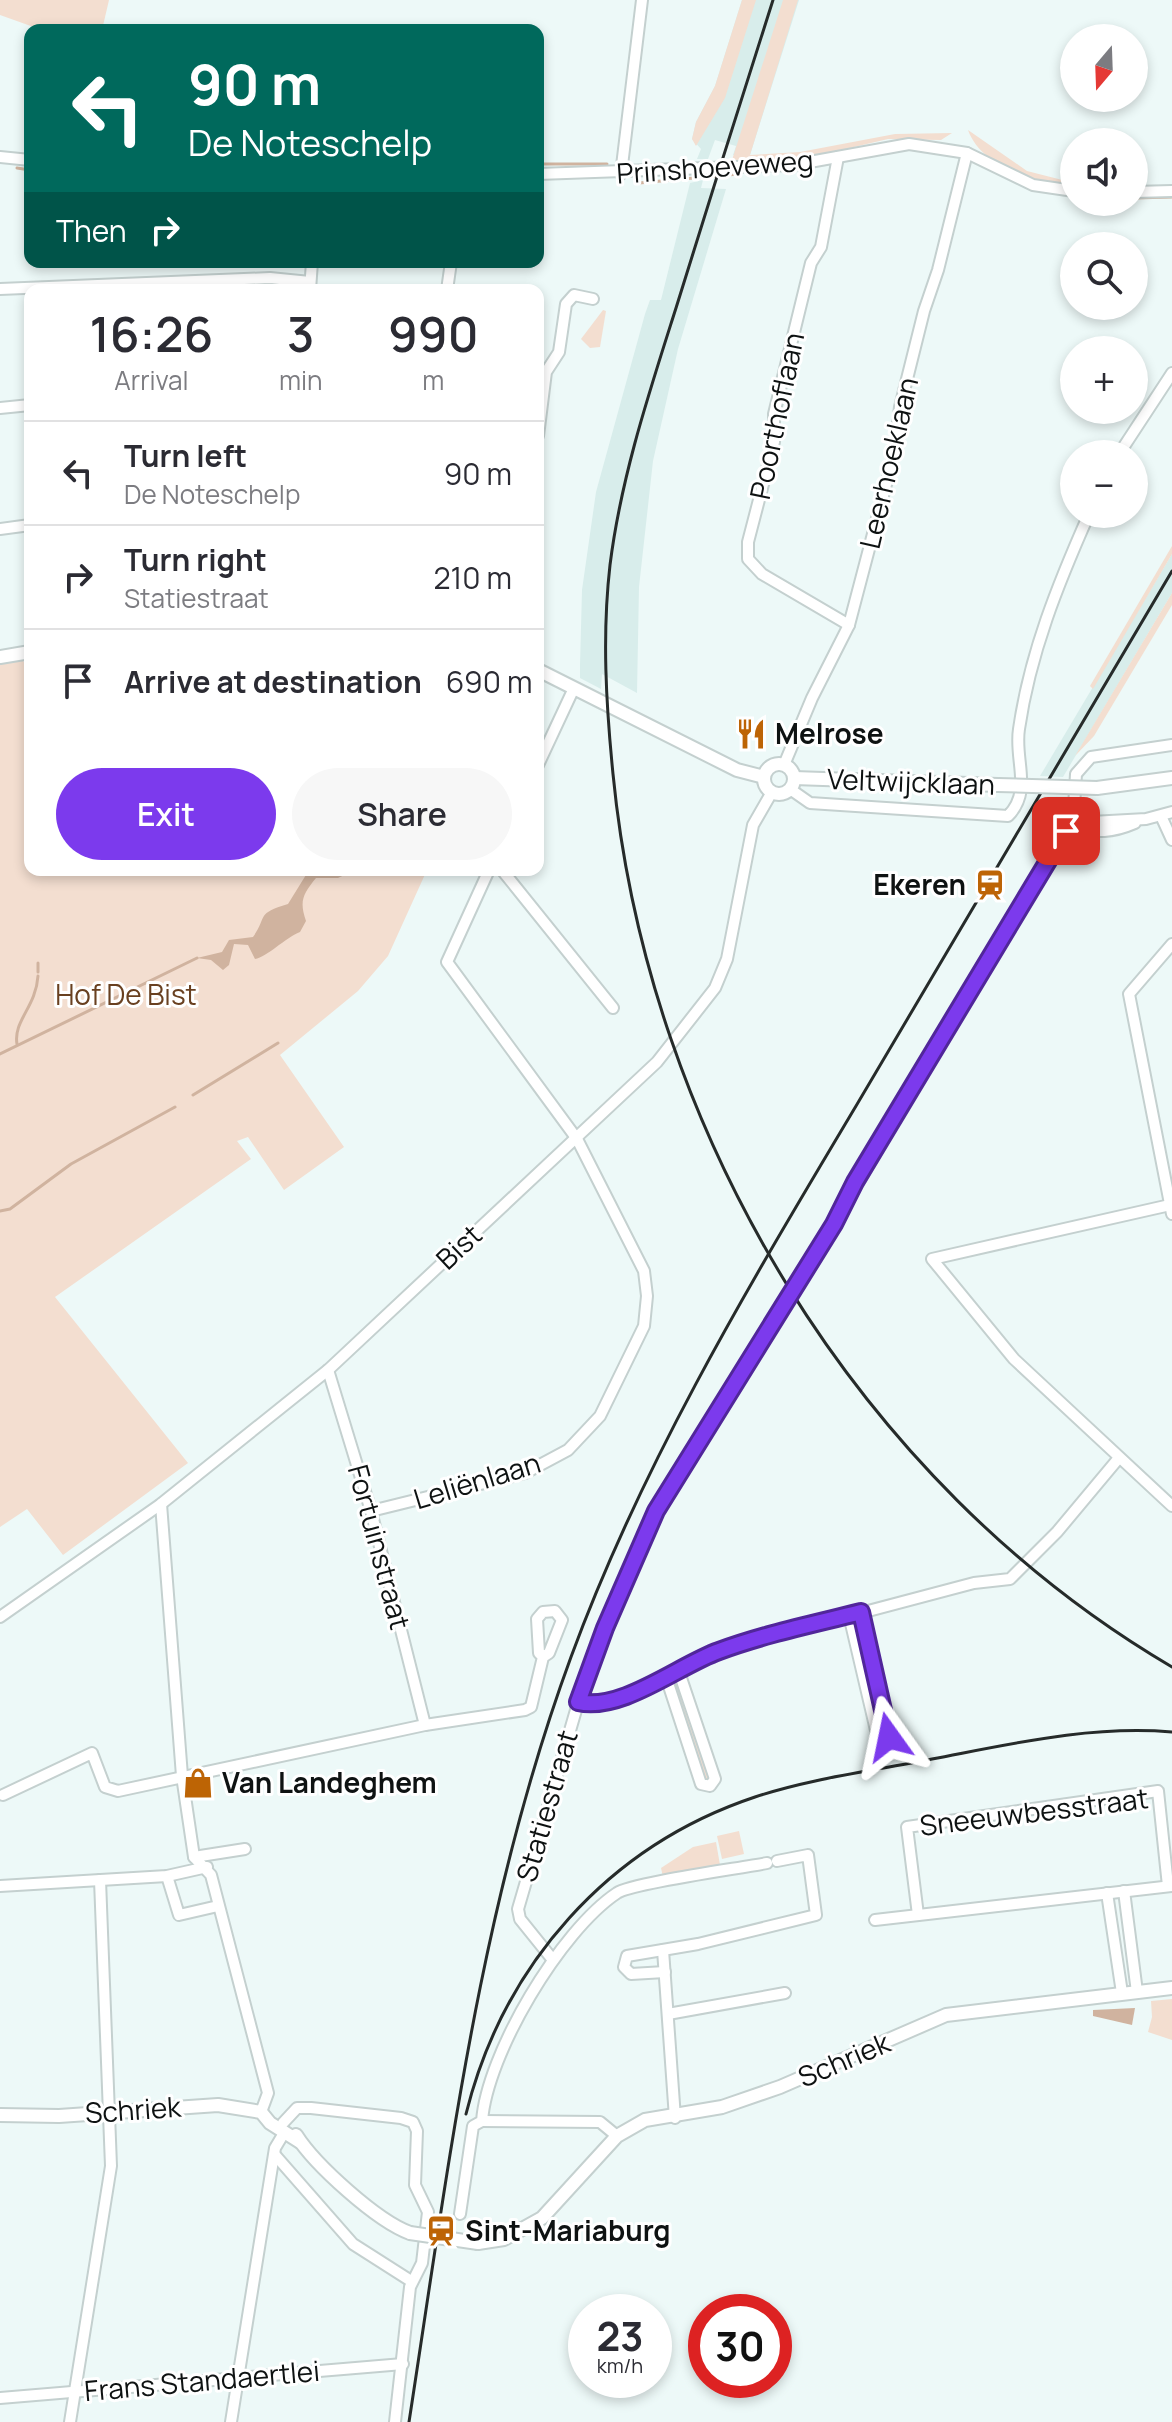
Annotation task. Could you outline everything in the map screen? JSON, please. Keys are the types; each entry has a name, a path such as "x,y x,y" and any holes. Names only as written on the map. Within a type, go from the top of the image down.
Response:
{"street":[{"path":"621,174 642,0"},
{"name":"Prinshoeveweg","path":"544,174 621,174 709,166 773,167 909,144 967,153 1033,185 1060,189"},
{"name":"Leerhoeklaan","path":"784,765 812,698 849,625 894,454 900,407 920,325 967,153"},
{"path":"0,157 24,159"},
{"name":"Poorthoflaan","path":"838,157 821,247 811,263 774,414 774,442 748,542 748,559 762,574 849,625"},
{"path":"1148,192 1172,191"},
{"path":"280,278 280,284"},
{"path":"127,284 280,278 302,284"},
{"path":"0,289 24,288"},
{"path":"544,369 559,352 566,304 574,295 593,299"},
{"path":"1128,440 1172,373"},
{"path":"0,408 24,406"},
{"path":"0,529 24,526"},
{"name":"Veltwijcklaan","path":"784,765 792,784 810,803 1000,817 1012,813 1023,793 1018,732 1035,649 1083,528"},
{"path":"0,657 24,653"},
{"path":"544,673 737,770 764,777 772,792 782,794 792,784"},
{"path":"544,752 574,688"},
{"path":"1170,836 1167,814 1109,831 1086,830 1073,823 1075,780 1082,764 1101,754 1171,743"},
{"path":"764,777 775,764 784,765"},
{"name":"Veltwijcklaan","path":"792,784 1097,788 1172,778"},
{"name":"Bist","path":"0,1617 161,1504 328,1370 657,1062 715,988 727,959 753,825 772,792"},
{"name":"Statiestraat","path":"553,1960 520,1919 518,1909 578,1702 605,1628 656,1511 834,1224 871,1155 1056,845 1073,823"},
{"name":"Leliënlaan","path":"371,1511 525,1473 568,1450 600,1416 644,1326 647,1296 644,1271 577,1139 447,962 486,876"},
{"path":"507,876 613,1008"},
{"path":"1172,944 1129,994 1171,1210 932,1259 1014,1359 1172,1506"},
{"name":"Fortuinstraat","path":"328,1370 371,1511 425,1725"},
{"path":"578,1702 598,1703 679,1672 717,1651 974,1583 1010,1579 1057,1532 1118,1459"},
{"path":"161,1504 182,1776 194,1857 207,1867 218,1906 268,2093 263,2113"},
{"path":"849,1615 878,1739 889,1737 861,1612"},
{"path":"3,1795 92,1753 105,1787 118,1791 425,1725 531,1707 543,1657"},
{"path":"666,1677 701,1784 710,1786 715,1779 679,1672"},
{"name":"Sneeuwbesstraat","path":"918,1915 907,1827 1158,1791 1170,1886"},
{"path":"194,1857 245,1849"},
{"path":"482,2121 506,2046 553,1960 619,1891 808,1855 816,1915 627,1956 624,1967 631,1974 665,1972"},
{"path":"0,1886 167,1876 207,1867"},
{"path":"167,1876 179,1915 218,1906"},
{"path":"70,2422 111,2166 100,1880"},
{"path":"875,1920 1170,1886"},
{"path":"1124,1891 1137,1992"},
{"path":"1107,1893 1122,1993"},
{"path":"663,1950 675,2118"},
{"name":"Schriek","path":"0,2115 110,2113 218,2105 263,2113 300,2142 391,2226 410,2233 478,2243 504,2239 542,2218 617,2136 645,2120 700,2113 780,2087 946,2015 1172,1988"},
{"path":"668,2014 785,1993"},
{"path":"231,2422 275,2148 283,2128 297,2108 401,2118 413,2122 417,2131 415,2185 428,2212 422,2263 411,2281 395,2422"},
{"path":"460,2214 473,2126 482,2121 600,2122 617,2136"},
{"path":"275,2155 353,2244 411,2281"},
{"name":"Frans Standaertlei","path":"0,2398 403,2364"}],"shaded area":[{"path":"742,0 799,0 750,155 733,155 736,146 715,140 708,159 697,159 701,149 692,139 696,122 715,86"},
{"path":"703,180 701,188 726,189 678,349 653,461 639,587 637,693 602,674 601,689 580,678 582,590 596,492 645,314 650,300 661,300 690,183"},
{"path":"1172,554 1172,593 1063,777 1040,776"},
{"path":"305,876 342,876 316,878 304,898 306,921 300,932 265,955 255,959 248,945 234,944 229,965 223,970 211,960 197,958 222,952 229,940 253,937 266,913 288,904"},
{"path":"1135,2008 1132,2025 1093,2016 1093,2010"}],"green space":[{"path":"0,0 109,0 103,24 25,24 0,15"},
{"path":"742,0 756,0 725,98 696,146 692,139 696,122 715,86"},
{"path":"783,0 798,0 750,155 800,152 895,134 952,133 941,140 888,139 803,159 732,160"},
{"path":"968,130 1027,171 1060,179 1060,184 1028,177 998,164 975,143"},
{"path":"603,310 606,311 600,347 590,348 581,339"},
{"path":"1172,546 1172,554 1093,689 1090,686"},
{"path":"1172,593 1172,605 1094,736 1075,756"},
{"name":"Hof De Bist","path":"23,660 24,662 24,876 424,876 388,956 358,991 280,1055 344,1147 284,1190 248,1137 237,1141 251,1159 55,1297 188,1463 63,1555 27,1509 0,1527 0,664"},
{"path":"682,1691 710,1780 704,1782 676,1693"},
{"path":"739,1831 744,1854 722,1859 717,1836"},
{"path":"716,1842 720,1865 663,1877 661,1868 693,1847"},
{"path":"1172,1999 1172,2040 1148,2032 1152,2017 1151,2001"}],"waterway":[{"path":"544,164 607,164"},
{"path":"17,168 24,169"},
{"path":"639,183 738,174"},
{"path":"1148,198 1172,197"},
{"path":"0,1054 197,958"},
{"path":"38,963 38,972"},
{"path":"17,1044 18,1028 33,996 38,976"},
{"path":"193,1095 278,1043"},
{"path":"0,1211 10,1209 71,1164 175,1107"}],"railway":[{"path":"773,0 646,403 615,532 606,617 607,696 613,774 634,908 671,1039 722,1166 788,1286 866,1398 957,1500 1059,1591 1172,1667"},
{"path":"409,2422 454,2131 490,1939 540,1750 571,1657 600,1584 665,1443 738,1307 1172,571"},
{"path":"466,2114 483,2060 506,2008 535,1961 569,1918 609,1880 653,1846 702,1819 755,1797 798,1785 991,1747 1111,1731 1172,1732"}],"place":[{"name":"Melrose","path":"751,734"},
{"name":"Ekeren","path":"990,885"},
{"name":"Van Landeghem","path":"198,1783"},
{"name":"Sint-Mariaburg","path":"441,2231"}],"route":[{"path":"889,1737 861,1612 717,1651 687,1669 623,1696 598,1703 578,1702 605,1628 656,1511 834,1224 855,1182 1066,831"}]}
